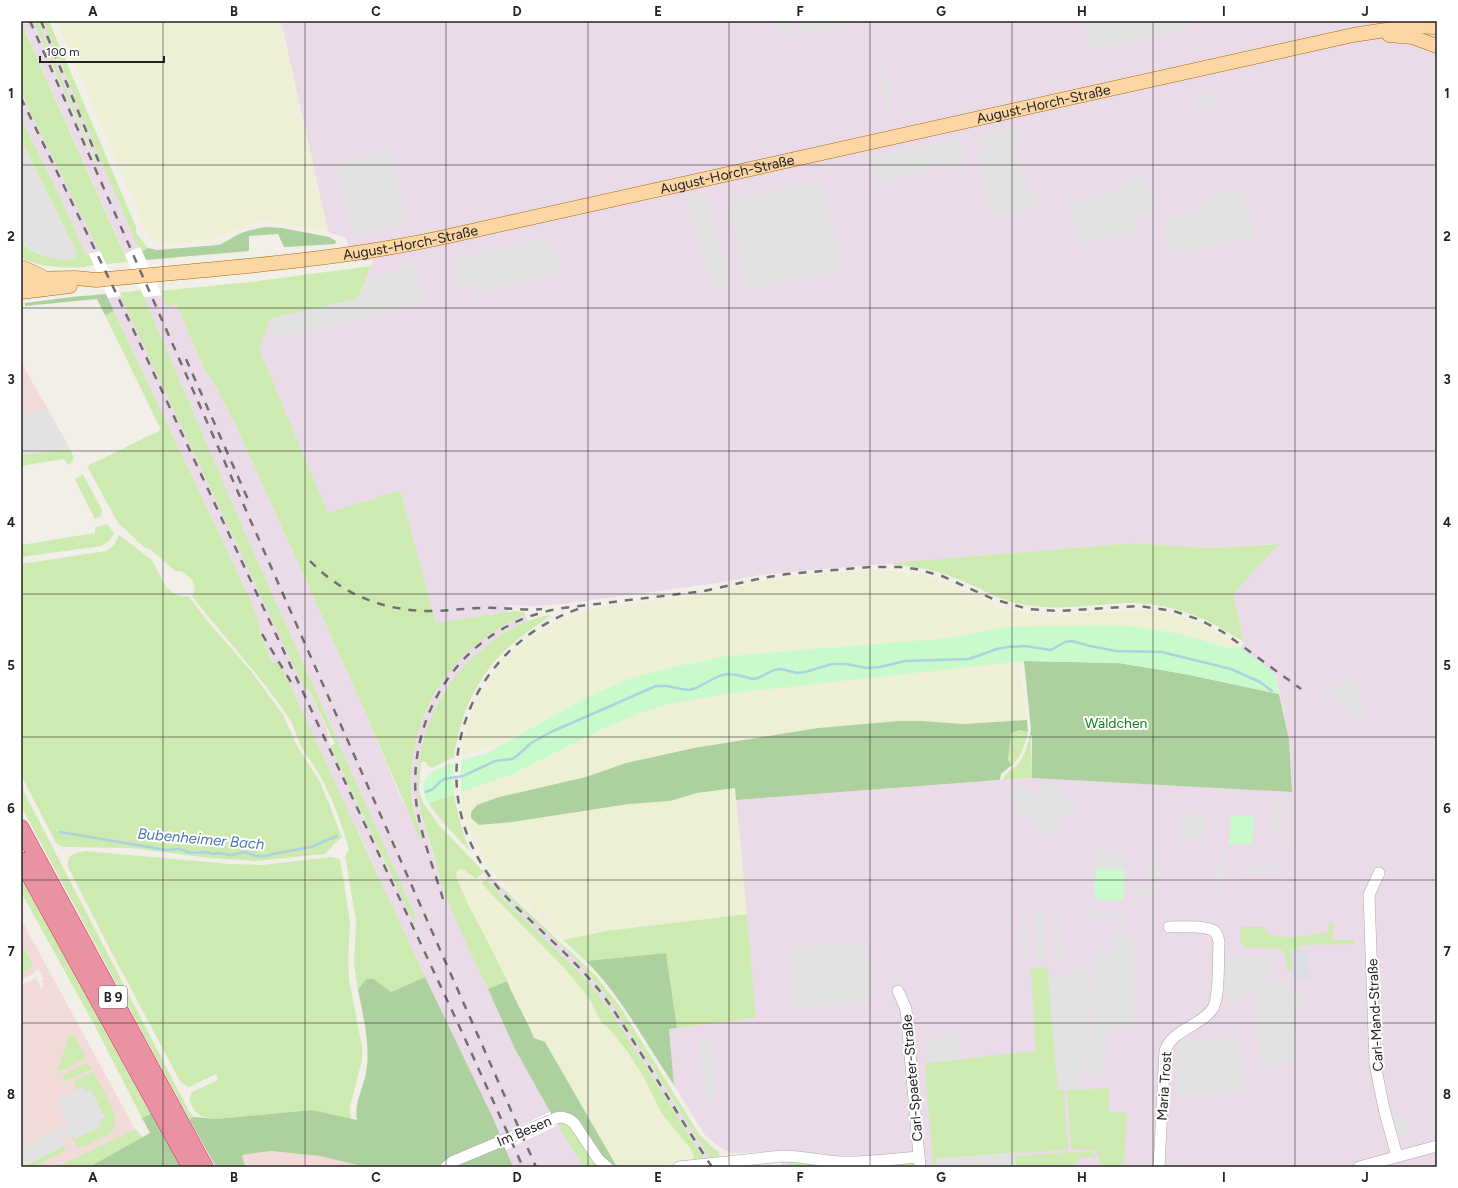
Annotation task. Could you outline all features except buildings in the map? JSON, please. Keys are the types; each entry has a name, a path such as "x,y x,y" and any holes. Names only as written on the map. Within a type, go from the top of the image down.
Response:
{"highway":[{"name":"B 9","path":"21,828 205,1167"},
{"name":"B 9","path":"21,860 190,1167"}],"main road":[{"name":"August-Horch-Straße","path":"1353,35 1398,21"},
{"name":"August-Horch-Straße","path":"21,292 78,285 96,280 282,263 348,255 418,242 1353,35 1412,26 1435,27"},
{"path":"1353,35 1395,35 1412,37 1437,46"},
{"path":"21,267 49,278"},
{"name":"August-Horch-Straße","path":"21,279 76,278 96,280"}],"street":[{"name":"Carl-Mand-Straße","path":"1378,873 1369,895 1375,1064 1384,1109 1397,1156"},
{"name":"Maria Trost","path":"1159,1167 1165,1050 1167,1044 1172,1038 1209,1013 1214,1007 1216,998 1219,942 1218,935 1213,930 1206,928 1170,927"},
{"name":"Carl-Spaeter-Straße","path":"898,991 906,1009 920,1162"},
{"name":"Im Besen","path":"446,1167 454,1161 562,1117 570,1119 574,1123 598,1159 607,1167"},
{"path":"1359,1167 1437,1146"},
{"path":"679,1167 782,1156 794,1156 833,1162 920,1162"}],"shaded area":[{"path":"21,21 33,21 93,158 99,167 38,21 43,21 138,248 125,254"},
{"path":"281,21 1437,21 1437,1167 781,1167 780,1152 731,1153 705,1135 674,1085 669,1029 756,1018 736,800 1032,778 1292,792 1289,740 1276,675 1240,648 1244,642 1233,594 1278,544 1210,548 1132,543 766,574 717,583 562,604 535,606 508,605 508,612 436,623 400,491 328,514 259,349 270,319 346,302 367,277 373,260 352,262 346,238 328,232"},
{"path":"764,21 790,21 794,39 765,22"},
{"path":"797,21 857,22 809,34 801,29"},
{"path":"1103,21 1187,21 1189,30 1091,51 1085,25"},
{"path":"886,75 892,102 886,104 880,76"},
{"path":"1205,89 1219,99 1208,109 1196,101"},
{"path":"21,90 26,101 25,102 100,251 86,255 58,192 21,118"},
{"path":"1017,126 1021,141 981,150 978,134"},
{"path":"960,137 966,163 878,183 872,156"},
{"path":"21,140 77,254 74,258 66,260 48,257 31,250 21,241"},
{"path":"1016,144 1028,193 1036,192 1039,207 992,218 977,153"},
{"path":"392,151 406,224 353,236 336,163"},
{"path":"1143,175 1152,193 1156,211 1134,216 1138,232 1079,245 1068,201 1122,189 1121,181"},
{"path":"821,180 841,264 838,271 748,290 727,201"},
{"path":"1243,189 1254,237 1170,255 1162,220 1204,211 1202,197"},
{"path":"705,192 714,218 729,283 716,286 706,268 684,197"},
{"path":"547,237 548,243 554,242 562,274 476,293 474,285 460,288 453,258"},
{"path":"416,264 423,304 275,339 271,318 357,299 367,277"},
{"path":"162,295 167,307 176,304 204,368 215,385 237,428 363,707 403,803 417,823 411,788 411,770 420,725 429,704 440,684 452,667 476,644 495,630 525,615 528,620 501,634 479,651 445,689 437,704 426,732 419,765 418,793 422,817 440,880 449,903 515,1049 583,1167 513,1167 493,1118 407,940 365,845 334,783 295,697 270,656 259,631 259,622 252,603 108,298 121,296 304,688 309,690 326,727 330,746 373,838 397,888 417,919 243,528 144,297"},
{"path":"21,362 71,451 67,449 21,455"},
{"path":"46,406 71,451 67,449 21,455 21,415 40,412 44,410"},
{"path":"1356,678 1366,723 1327,696 1324,687"},
{"path":"1049,780 1077,806 1048,838 1008,800 1012,795 1007,791 1014,784 1019,788 1023,784 1035,795"},
{"path":"1289,800 1292,800 1289,853 1286,852"},
{"path":"1275,802 1281,802 1280,830 1274,829"},
{"path":"1183,813 1205,815 1203,842 1181,841"},
{"path":"1097,850 1126,852 1125,870 1096,868"},
{"path":"1219,854 1225,855 1223,887 1218,886"},
{"path":"1150,861 1160,861 1160,882 1148,881"},
{"path":"1279,867 1279,873 1241,874 1241,868"},
{"path":"482,868 509,898 573,957 600,988 619,1015 711,1160 705,1160 610,1010 585,978 503,898 487,879"},
{"path":"1127,888 1160,889 1160,895 1127,894"},
{"path":"1088,912 1126,914 1126,920 1087,917"},
{"path":"1058,914 1061,958 1055,959 1053,915"},
{"path":"1045,915 1047,960 1037,962 1033,916"},
{"path":"1025,917 1029,963 1023,963 1020,918"},
{"path":"21,919 135,1129 56,1167 34,1167 66,1151 64,1146 21,1167 21,985 36,978 42,989 44,982 42,983 41,981 44,980 38,969 33,974 21,980 21,974 30,969 33,964 21,941","holes":["86,1063 89,1063 91,1069 67,1081 71,1089 69,1090 62,1075","93,1072 112,1107 114,1113 83,1087"]},
{"path":"1110,934 1134,936 1134,1027 1108,1028 1103,1076 1088,1074 1095,951 1109,952"},
{"path":"866,942 870,1003 795,1008 790,947"},
{"path":"1308,949 1310,979 1293,980 1292,950"},
{"path":"1226,956 1273,957 1277,960 1278,964 1254,989 1237,1002 1226,1003"},
{"path":"1086,966 1087,973 1089,973 1091,1008 1087,1009 1089,1029 1086,1030 1089,1049 1086,1050 1087,1070 1078,1072 1079,1089 1058,1091 1048,977 1075,974 1074,968"},
{"path":"1290,980 1291,992 1305,991 1306,1006 1293,1007 1298,1065 1262,1067 1254,990 1263,981"},
{"path":"958,1034 960,1060 929,1062 927,1037"},
{"path":"1238,1035 1246,1092 1178,1096 1175,1055 1178,1049 1177,1042"},
{"path":"700,1039 706,1039 711,1042 716,1092 712,1101 706,1102"},
{"path":"83,1087 86,1092 91,1090 105,1117 99,1120 102,1126 75,1139 73,1134 71,1134 71,1136 62,1140 64,1146 21,1167 21,1147 68,1124 57,1100"},
{"path":"1401,1115 1403,1121 1406,1120 1411,1135 1397,1139 1391,1118"},
{"path":"271,1151 320,1156 366,1167 245,1167 242,1155"},
{"path":"1015,1152 1016,1167 936,1167 936,1159"}],"green space":[{"path":"33,21 38,21 99,168 98,168"},
{"path":"43,21 49,21 136,227 136,233 148,248 142,252 140,247 138,248 96,150"},
{"path":"56,21 281,21 328,232 264,221 253,223 209,242 168,244 158,243 150,237"},
{"path":"21,22 128,262 106,264 25,102 26,101 21,90"},
{"path":"21,118 58,192 86,255 89,254 94,265 87,267 56,267 35,263 26,260 21,256 21,241 30,249 47,256 66,260 77,254 21,140"},
{"path":"266,227 282,228 329,237 336,241 335,244 284,247 278,234 249,236 249,251 146,260 142,252 148,248 157,250 218,245 242,233"},
{"path":"371,266 357,299 270,319 259,349 328,513 400,490 436,623 514,611 524,612 525,615 504,625 467,653 452,669 438,688 427,708 419,729 411,774 412,801 422,839 420,840 363,707 237,428 215,385 204,368 176,304 167,307 160,291 258,281"},
{"path":"141,290 243,528 417,919 413,921 330,746 335,744 309,690 304,688 119,293"},
{"path":"106,294 114,311 105,315 97,299 25,306 25,303"},
{"path":"114,311 252,603 259,622 259,631 273,663 277,662 285,674 425,977 391,992 374,979 366,979 358,990 354,963 356,920 345,856 349,850 340,821 328,792 317,771 302,748 291,722 278,702 192,596 195,590 193,581 182,571 175,571 150,549 144,547 118,523 87,466 161,430 105,315"},
{"path":"68,449 71,451 74,458 68,465 64,459 21,466 21,455"},
{"path":"83,474 102,510 101,515 96,519 94,519 75,479"},
{"path":"107,524 114,533 110,540 102,546 21,557 21,545 95,533 95,527"},
{"path":"119,535 152,560 166,587 179,596 189,597 208,622 251,671 283,715 296,744 320,782 342,838 337,841 325,854 256,861 209,858 131,848 62,847 56,843 21,775 21,564 106,551 114,545"},
{"path":"1132,543 1210,548 1279,544 1233,594 1244,642 1203,619 1175,609 1128,603 1064,607 1038,607 1025,605 998,597 940,572 893,564 893,563"},
{"path":"875,570 918,573 954,585 1003,608 1046,616 1131,610 1150,610 1173,614 1202,624 1237,645 1233,650 1210,641 1183,635 1125,626 1048,626 1003,627 968,635 938,639 728,656 678,666 628,679 585,698 509,740 461,756 467,727 473,708 491,676 503,660 536,633 573,615 600,607 699,595 766,580"},
{"path":"549,615 550,616 521,637 504,652 482,678 474,692 461,723 454,757 432,768 427,765 426,762 421,762 419,791 423,802 437,823 484,872 476,879 463,869 458,870 456,874 458,882 471,910 507,981 488,989 458,926 441,883 419,800 418,776 420,758 429,723 446,690 456,675 494,639 526,622"},
{"path":"1003,627 1139,627 1193,637 1233,650 1237,645 1276,675 1279,694 1185,674 1119,663 1024,661 734,693 669,704 640,713 603,729 511,775 461,792 461,760 487,753 585,698 628,679 678,666 728,656 938,639 968,635"},
{"name":"Wäldchen","path":"1024,661 1119,663 1185,674 1279,694 1289,740 1292,792 1032,778 1032,736 1030,734 1031,730"},
{"path":"1018,662 1027,720 963,724 899,721 818,728 694,748 626,763 586,777 499,797 479,825 512,822 629,804 670,801 697,793 735,788 747,914 606,931 563,940 487,867 475,843 462,809 461,792 511,775 603,729 640,713 669,704 734,693"},
{"path":"1027,720 1028,732 1019,730 1011,733 1008,760 1011,764 1013,764 1001,774 1000,780 736,800 735,788 697,793 670,801 629,804 512,822 479,825 471,818 471,812 477,805 499,797 586,777 626,763 694,748 818,728 899,721 964,724"},
{"path":"1019,730 1028,732 1021,753 1016,761 1011,764 1008,760 1011,733"},
{"path":"1030,734 1032,778 1003,780 1006,774 1022,759"},
{"path":"453,763 454,795 428,803 423,787 425,781 438,769"},
{"path":"21,786 190,1113 194,1117 189,1119 21,806"},
{"path":"454,795 465,838 471,852 446,826 428,803"},
{"path":"1231,815 1254,817 1252,845 1229,844"},
{"path":"85,851 229,864 263,865 331,857 340,859 350,922 348,960 349,979 362,1047 362,1060 350,1107 351,1119 312,1110 216,1119 202,1116 193,1109 189,1099 192,1092 218,1080 216,1074 189,1087 181,1083 68,867 68,860 72,855"},
{"path":"1096,868 1125,870 1123,901 1094,899"},
{"path":"463,869 481,883 564,968 589,998 602,1023 610,1030 627,1051 643,1076 662,1114 691,1149 694,1157 693,1162 653,1167 617,1167 545,1042 534,1038 529,1023 515,1000 458,882 456,874 458,870"},
{"path":"21,874 153,1113 142,1118 97,1030 21,892"},
{"path":"487,879 503,898 585,978 610,1010 705,1160 693,1162 694,1157 691,1149 662,1114 643,1076 627,1051 610,1030 602,1023 589,998 564,968 481,883"},
{"path":"496,882 596,976 621,1008 699,1134 719,1152 720,1158 711,1160 619,1015 600,988 573,957 509,898"},
{"path":"747,914 756,1018 677,1028 666,953 586,961 563,940 606,931"},
{"path":"1329,922 1333,922 1333,940 1354,940 1354,944 1300,945 1298,949 1291,949 1292,970 1287,970 1287,961 1280,949 1245,947 1240,940 1241,927 1264,927 1267,932 1273,935 1292,937 1328,932"},
{"path":"21,941 33,964 30,969 21,974"},
{"path":"666,953 677,1028 669,1029 674,1085 622,1005 586,961"},
{"path":"1048,967 1058,1090 1064,1090 1068,1150 936,1158 936,1167 933,1167 925,1063 1035,1051 1031,974 1028,969"},
{"path":"425,977 493,1118 513,1167 366,1167 320,1156 271,1151 242,1155 245,1167 216,1167 189,1119 194,1117 216,1119 312,1110 357,1120 356,1114 359,1096 365,1079 368,1052 366,1031 358,990 366,979 374,979 391,992"},
{"path":"507,981 534,1038 545,1042 617,1167 602,1158 583,1129 552,1115 515,1049 488,989"},
{"path":"70,1034 74,1035 85,1056 83,1060 60,1071 58,1068"},
{"path":"88,1063 92,1069 67,1081 71,1089 70,1090 62,1075"},
{"path":"93,1072 110,1103 115,1120 114,1127 106,1136 79,1147 76,1145 71,1134 73,1133 76,1138 101,1125 91,1090 86,1092 83,1087 77,1090 74,1081"},
{"path":"1109,1088 1109,1112 1127,1113 1124,1167 1100,1167 1098,1155 1095,1152 1092,1150 1072,1149 1071,1146 1068,1090"},
{"path":"153,1113 181,1167 89,1167 150,1133 142,1118"},
{"path":"560,1121 571,1125 601,1167 583,1167 556,1122"},
{"path":"135,1129 143,1137 89,1167 56,1167"},
{"path":"64,1146 66,1149 64,1152 34,1167 22,1167"},
{"path":"1090,1152 1096,1155 1096,1158 1089,1156 1080,1159 1075,1167 1016,1167 1015,1157 1017,1156"},
{"path":"787,1159 911,1160 916,1163 916,1165 910,1167 789,1167"}],"pier":[{"path":"140,247 162,295 144,297 125,254"},
{"path":"100,251 121,296 108,298 89,254"},
{"path":"550,1112 558,1125 506,1150 500,1136"}],"waterway":[{"name":"Bubenheimer Bach","path":"426,792 433,789 444,779 463,776 495,761 512,759 531,743 551,732 656,686 667,686 689,690 719,676 727,674 753,679 774,670 781,669 797,673 832,664 846,664 867,668 880,667 905,661 969,659 1007,647 1025,646 1051,650 1065,642 1072,641 1116,651 1162,652 1231,669 1260,682 1272,691"},
{"name":"Bubenheimer Bach","path":"60,832 166,850 180,849 191,853 207,852 213,854 218,853 231,855 245,852 256,856 266,856 311,847 337,836"}],"railway":[{"path":"30,21 536,1167"},
{"path":"41,21 101,167"},
{"path":"21,98 118,297 456,1019 523,1167"},
{"path":"186,359 250,504"},
{"path":"310,561 323,573 350,592 365,599 397,608 431,611 477,608 527,610 542,609"},
{"path":"443,899 423,837 416,800 415,773 419,746 426,720 437,696 452,673 469,653 490,637 514,623 544,612 563,608 704,591 787,574 870,567 900,567 916,569 942,576 993,599 1028,609 1057,611 1139,606 1174,611 1200,620 1223,632 1301,689"},
{"path":"578,609 539,628 508,653 483,684 466,719 457,757 458,797 468,836 488,874 506,897 574,962 599,990 623,1024 712,1167"},
{"path":"262,634 294,687"}]}
